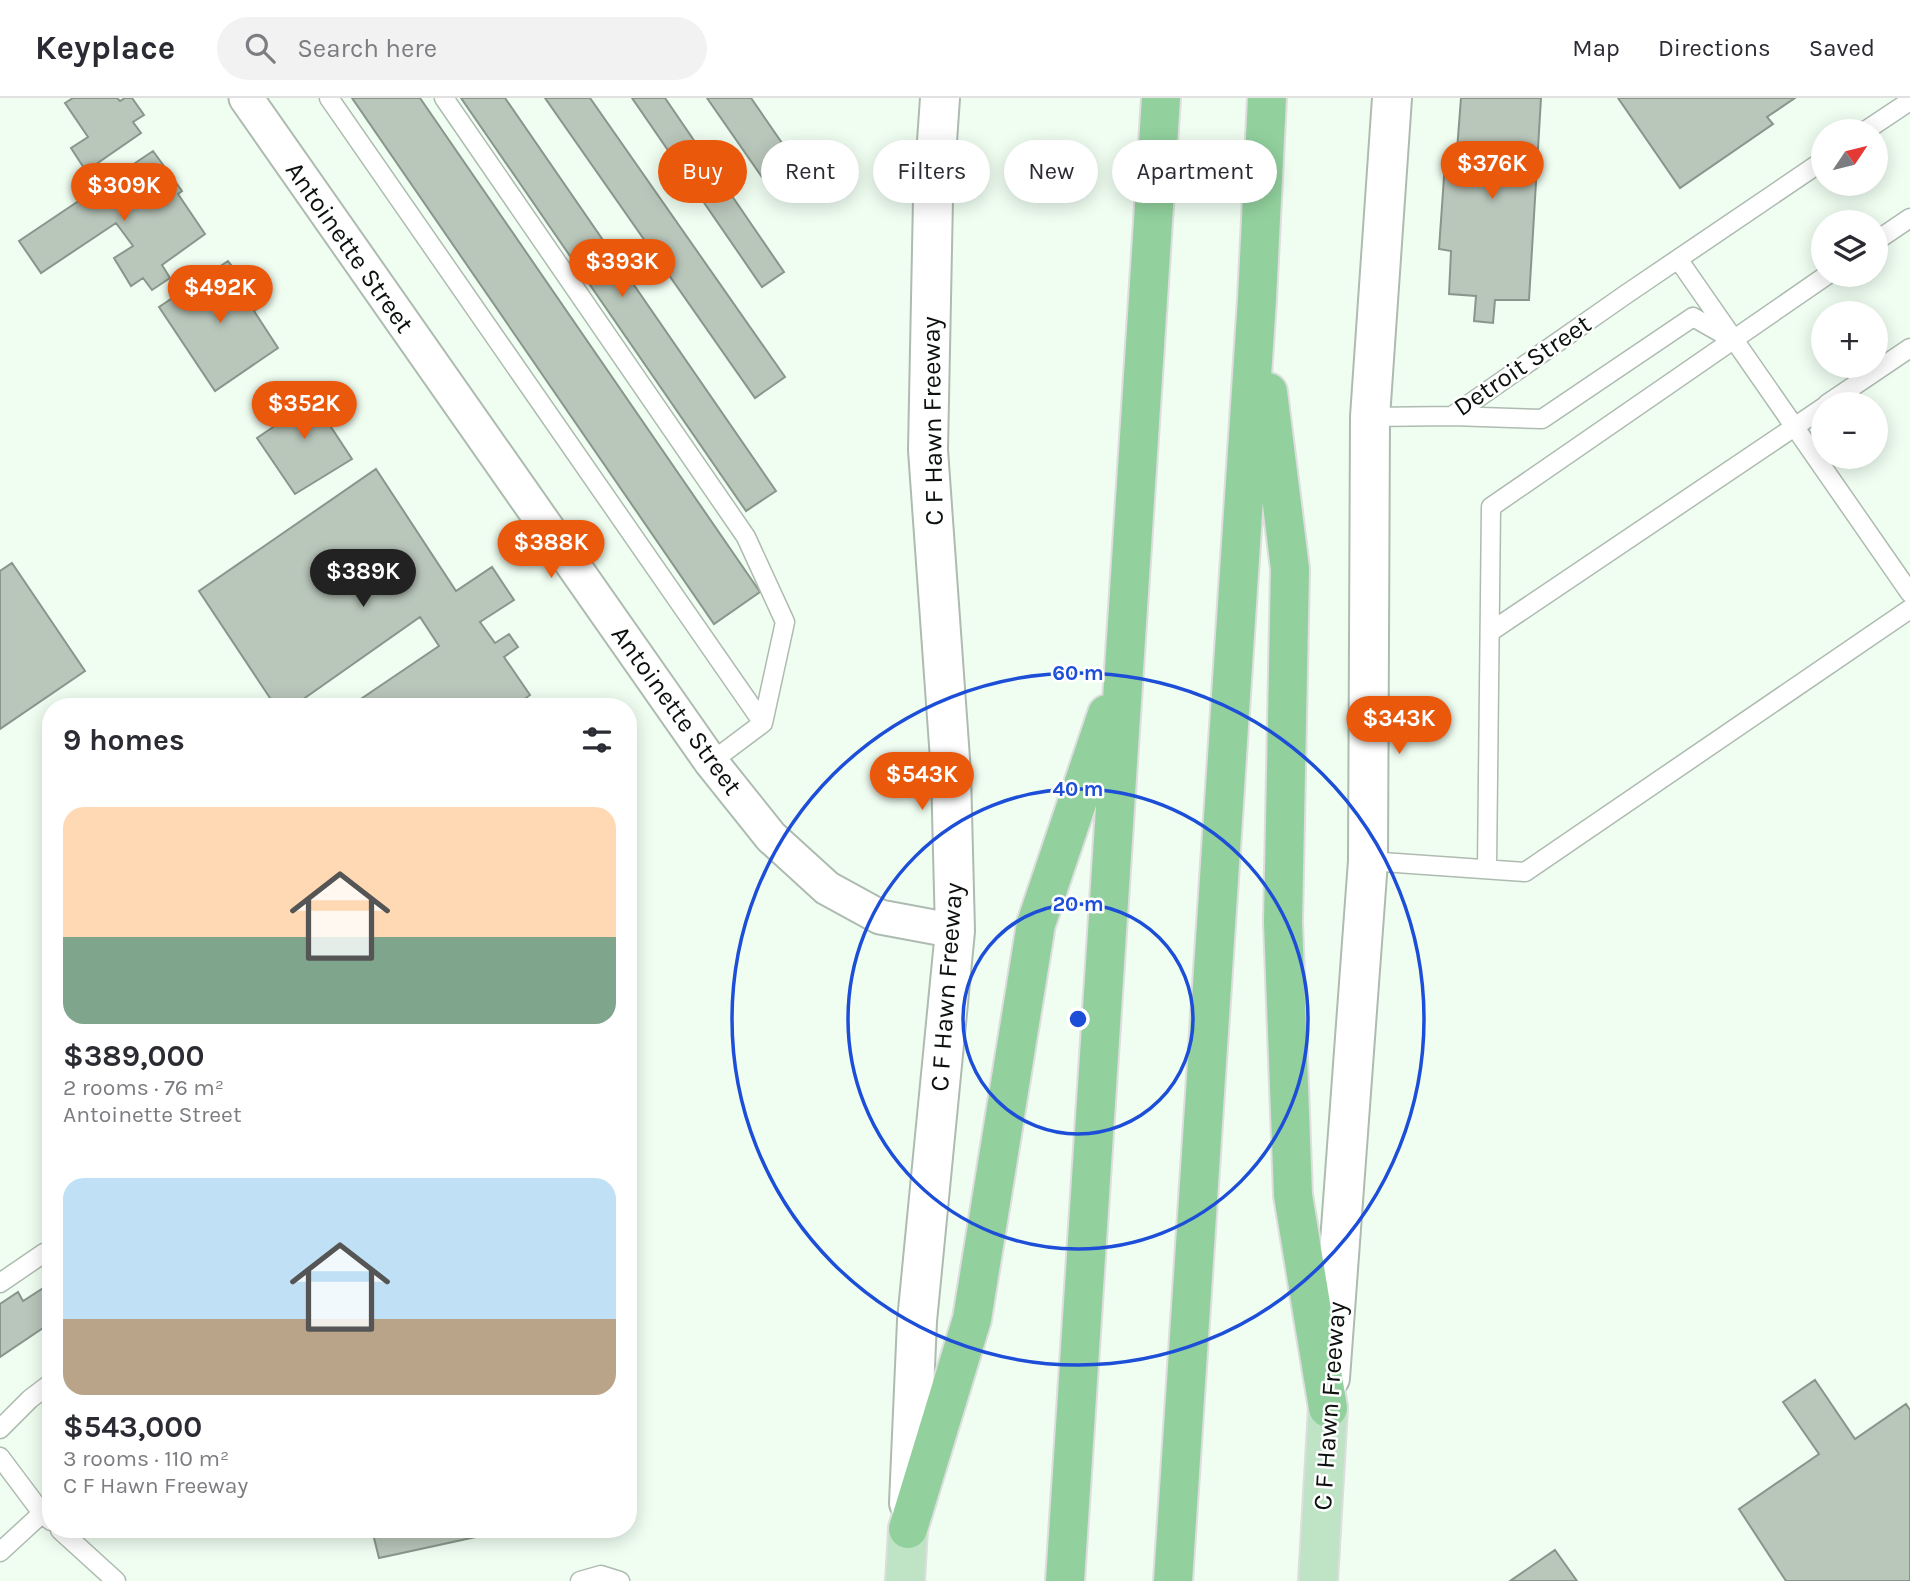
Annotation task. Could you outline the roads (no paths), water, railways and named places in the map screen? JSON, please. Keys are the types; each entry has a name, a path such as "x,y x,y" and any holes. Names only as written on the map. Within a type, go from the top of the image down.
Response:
{"highway":[{"path":"1065,1581 1161,98"},
{"path":"1173,1581 1268,98"},
{"path":"1257,299 1290,569 1283,922 1293,1195 1328,1408"},
{"path":"908,1529 972,1318 1036,924 1124,666"}],"main road":[{"name":"C F Hawn Freeway","path":"905,1581 917,1321 955,932 951,773 928,450 933,199 940,98"},
{"name":"C F Hawn Freeway","path":"1318,1581 1368,861 1370,417 1392,98"}],"street":[{"name":"Antoinette Street","path":"255,104 711,762 771,837 827,888 880,917 955,932"}],"lane":[{"path":"329,98 763,723"},
{"path":"444,98 746,537 785,621 763,723 711,762"},
{"path":"1882,119 1910,100"},
{"name":"Detroit Street","path":"1370,417 1452,416 1811,169"},
{"path":"1888,233 1910,218"},
{"path":"1678,259 1910,593"},
{"path":"1487,868 1491,507 1811,286"},
{"path":"1452,416 1542,419 1693,317 1733,340"},
{"path":"1844,392 1910,348"},
{"path":"1490,632 1811,414"},
{"path":"1368,861 1525,872 1910,609"},
{"path":"0,1283 42,1254"},
{"path":"0,1429 42,1389"},
{"path":"0,1457 42,1506"},
{"path":"0,1552 42,1518"},
{"path":"69,1538 116,1581"},
{"path":"580,1581 601,1574 620,1581"}]}
